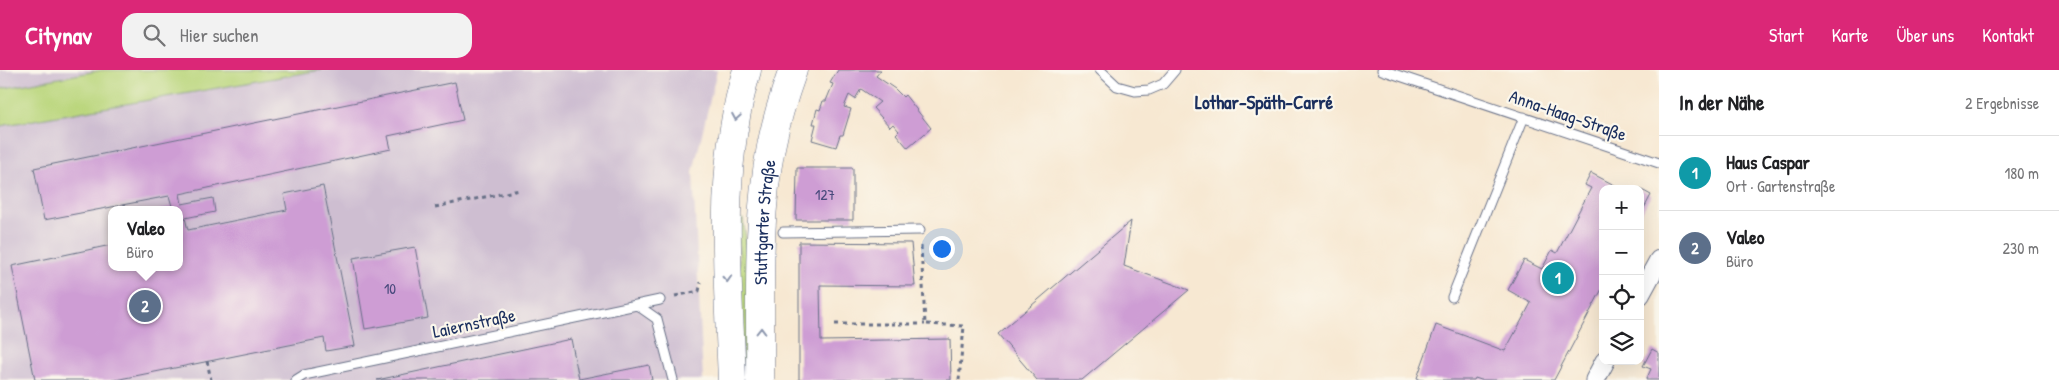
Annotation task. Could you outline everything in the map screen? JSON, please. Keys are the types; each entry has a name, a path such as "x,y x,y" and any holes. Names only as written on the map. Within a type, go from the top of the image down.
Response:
{"main road":[{"name":"Stuttgarter Straße","path":"732,380 726,267 726,205 731,144 740,94 747,70"},
{"name":"Stuttgarter Straße","path":"760,380 763,209 770,149 781,104 793,70"}],"street":[{"path":"1644,288 1659,260"},
{"path":"1595,380 1603,365"}],"lane":[{"path":"1100,70 1117,86 1134,91 1149,90 1163,84 1175,70"},
{"name":"Anna-Haag-Straße","path":"1382,70 1659,163"},
{"path":"1452,297 1524,117"},
{"path":"783,232 920,230"},
{"name":"Laiernstraße","path":"296,380 304,375 660,300"},
{"path":"637,305 657,320 673,380"}],"path":[{"path":"436,207 520,190"},
{"path":"920,241 925,324"},
{"path":"660,300 700,291 702,275"},
{"path":"835,324 964,326 959,380"},
{"path":"207,361 210,380"}],"shaded area":[{"path":"0,70 98,70 0,89"},
{"path":"321,70 717,70 693,172 703,380 0,380 0,126"}],"green space":[{"path":"102,70 321,70 0,126 0,89"},
{"path":"743,219 748,253 749,380 742,380 738,220"}],"building":[{"path":"838,70 881,70 876,76 903,97 905,95 931,128 908,148 896,134 899,131 893,124 890,127 873,108 880,102 861,89 855,99 849,95 844,107 851,109 843,135 840,135 836,147 812,140 816,124 813,124 817,109 820,110 823,101 826,101 833,84 830,83"},
{"path":"455,82 463,120 388,136 391,149 180,194 182,204 213,198 215,212 185,218 188,230 287,210 284,194 323,186 355,346 326,351 324,338 115,380 35,380 12,266 108,246 108,271 183,271 183,206 172,206 169,196 108,206 108,208 44,220 34,168"},
{"path":"797,168 853,168 853,220 796,220"},
{"path":"1591,173 1614,185 1599,185 1599,295 1554,380 1481,380 1475,378 1474,380 1422,380 1417,378 1436,325 1505,351 1531,303 1508,290 1524,260 1542,269 1552,250 1557,253 1591,188 1585,185"},
{"path":"1644,191 1651,195 1644,208"},
{"path":"1131,221 1124,266 1189,290 1082,380 1037,380 998,334"},
{"path":"799,242 911,243 915,286 820,285 821,341 950,339 951,380 799,380"},
{"path":"415,247 428,318 365,329 353,258"},
{"path":"571,339 579,379 649,365 652,380 377,380"},
{"path":"1652,349 1659,353 1659,380 1646,380 1651,369 1643,366"}],"place":[{"name":"Haus Caspar","path":"1558,278"},
{"name":"Valeo","path":"145,306"}],"district":[{"name":"Lothar-Späth-Carré","path":"1264,102"}]}
